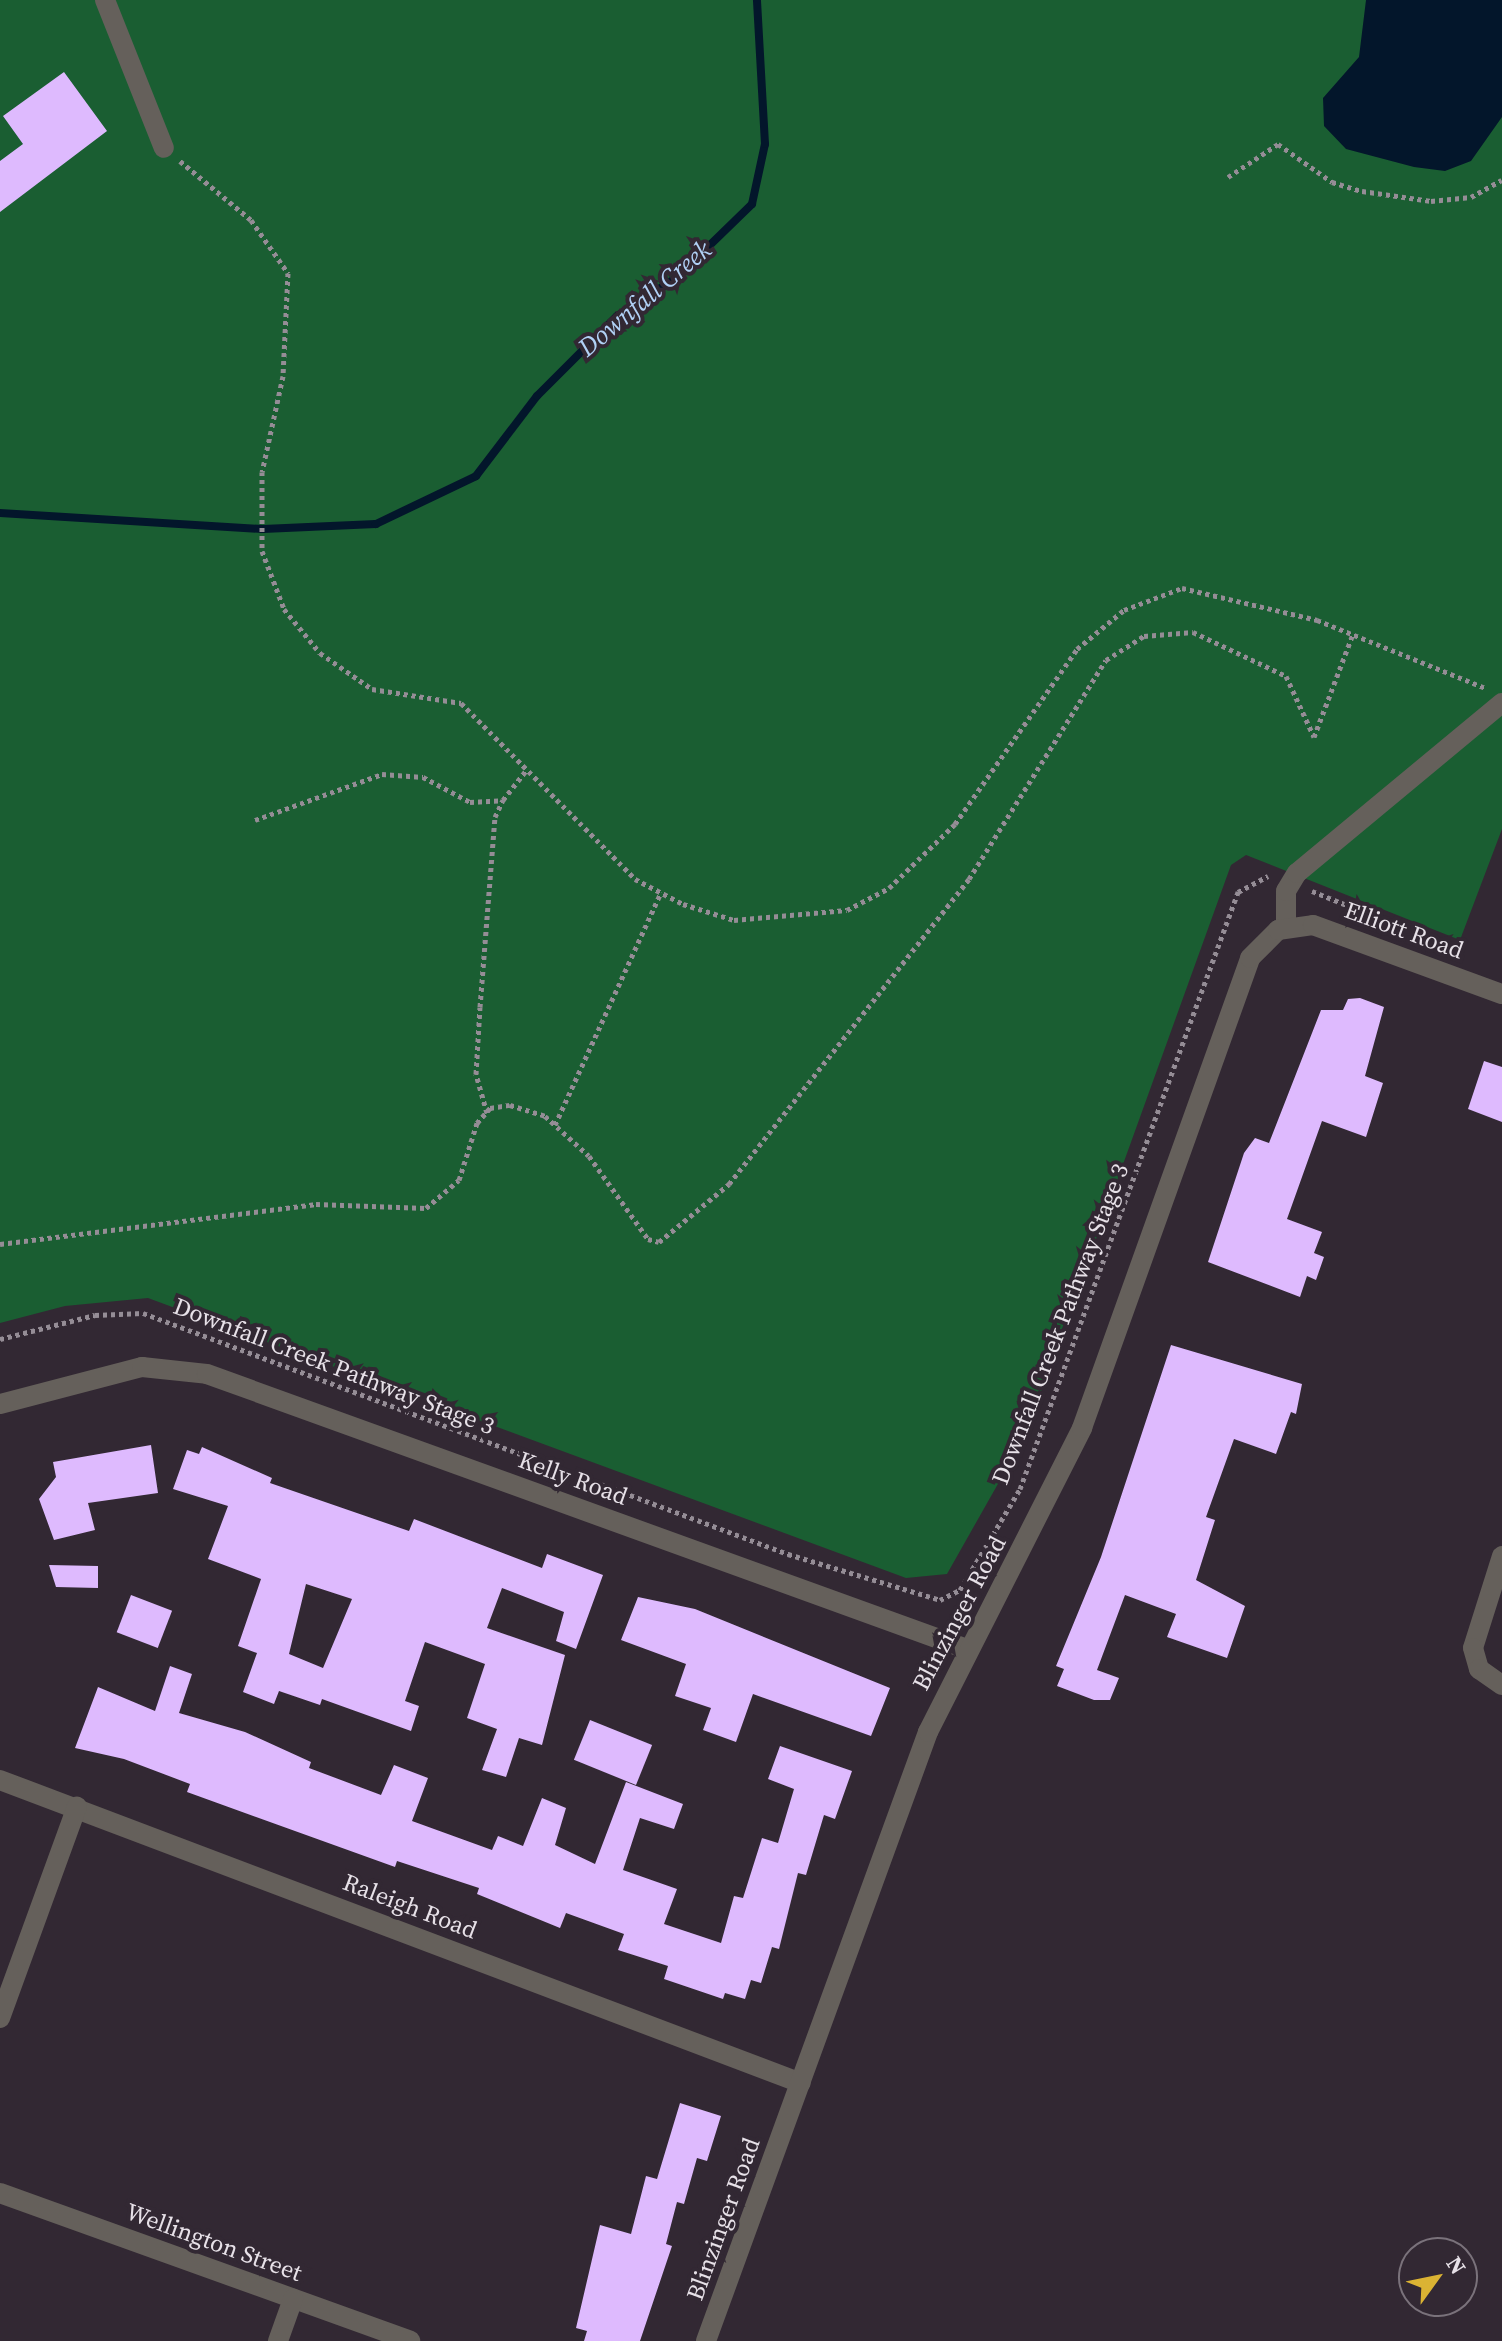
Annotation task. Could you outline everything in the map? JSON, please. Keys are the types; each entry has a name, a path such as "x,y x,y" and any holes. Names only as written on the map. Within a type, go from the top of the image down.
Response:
{"street":[{"path":"105,0 164,148"},
{"path":"1286,927 1289,882 1502,703"},
{"name":"Elliott Road","path":"1286,927 1313,925 1502,994"},
{"name":"Blinzinger Road","path":"706,2341 964,1648 1082,1428 1250,958 1286,927"},
{"name":"Kelly Road","path":"0,1404 161,1366 207,1374 964,1648"},
{"path":"1502,1556 1474,1638 1477,1664 1502,1685"},
{"name":"Raleigh Road","path":"0,1780 801,2083"},
{"path":"0,2018 77,1807"},
{"name":"Wellington Street","path":"0,2193 410,2341"},
{"path":"278,2341 293,2299"}],"path":[{"path":"1228,177 1278,144 1332,182 1362,191 1431,201 1471,197 1502,180"},
{"path":"164,148 251,220 288,273 283,376 262,472 262,551 284,609 320,653 372,689 461,703 635,879 661,892 734,920 847,910 889,888 955,824 1077,649 1124,610 1182,588 1353,634 1502,697"},
{"path":"487,1113 510,1105 555,1125 622,1194 648,1239 659,1242 729,1184 969,879 1106,660 1144,636 1193,632 1286,676 1314,737 1353,634"},
{"path":"0,1244 316,1204 426,1208 459,1180 487,1113 476,1074 495,817 503,800 526,771"},
{"path":"255,820 382,774 423,777 470,802 503,800"},
{"name":"Downfall Creek Pathway Stage 3","path":"0,1339 95,1315 143,1313 774,1549 940,1600 960,1590 1020,1489 1238,892 1265,875 1359,910 1362,942"},
{"path":"555,1125 661,892"}],"green space":[{"path":"0,0 1502,0 1502,829 1460,940 1246,855 1231,865 1025,1436 947,1574 906,1578 148,1298 65,1306 0,1323"}],"water":[{"path":"1366,0 1502,0 1502,117 1471,161 1445,171 1414,167 1346,149 1324,126 1323,98 1359,57"}],"building":[{"path":"64,72 107,131 0,212 0,161 23,144 3,116"},
{"path":"1360,998 1384,1007 1365,1076 1383,1083 1366,1137 1322,1121 1287,1219 1322,1232 1314,1253 1324,1257 1316,1280 1307,1276 1300,1297 1208,1262 1244,1153 1255,1138 1269,1143 1321,1010 1343,1010 1348,999"},
{"path":"1484,1061 1502,1067 1502,1122 1468,1109"},
{"path":"1171,1345 1302,1384 1296,1414 1291,1412 1276,1454 1234,1439 1206,1517 1215,1520 1196,1580 1245,1606 1227,1658 1167,1637 1176,1614 1125,1595 1097,1670 1119,1678 1110,1700 1094,1700 1057,1686 1064,1669 1056,1666 1101,1557"},
{"path":"151,1445 158,1493 88,1503 95,1530 54,1540 39,1499 56,1477 53,1462"},
{"path":"202,1447 272,1478 270,1483 409,1531 414,1519 542,1568 547,1554 603,1575 576,1649 556,1641 564,1612 502,1588 487,1628 565,1655 542,1745 519,1738 506,1777 482,1770 497,1729 467,1718 485,1664 425,1642 405,1701 419,1706 411,1731 322,1699 320,1705 279,1691 274,1704 243,1692 257,1653 238,1646 261,1579 208,1559 228,1506 173,1489 187,1450 199,1454","holes":["306,1584 352,1599 323,1668 289,1654"]},
{"path":"49,1565 98,1566 98,1588 56,1587"},
{"path":"131,1595 172,1611 158,1648 117,1632"},
{"path":"638,1597 695,1609 890,1688 871,1736 753,1694 736,1742 703,1730 711,1708 675,1696 686,1664 621,1640"},
{"path":"170,1666 192,1674 179,1713 245,1732 311,1762 309,1768 381,1795 394,1765 428,1778 412,1821 492,1850 498,1836 523,1846 542,1798 566,1808 555,1845 595,1864 626,1782 683,1804 674,1829 640,1818 623,1870 677,1889 664,1924 721,1943 734,1896 743,1898 762,1838 778,1843 794,1789 768,1779 780,1746 852,1771 835,1819 824,1815 806,1875 798,1873 779,1949 772,1947 761,1983 751,1980 745,1999 725,1993 723,1999 664,1979 668,1966 618,1950 624,1934 566,1913 560,1928 477,1894 479,1888 397,1861 395,1867 187,1792 190,1784 124,1759 75,1748 98,1687 155,1711"},
{"path":"590,1720 652,1745 636,1785 574,1760"},
{"path":"680,2103 721,2116 707,2161 697,2158 684,2204 677,2202 666,2244 672,2246 640,2341 584,2341 587,2331 576,2328 600,2225 631,2234 646,2176 657,2179"}],"waterway":[{"name":"Downfall Creek","path":"0,513 263,529 376,524 476,476 537,396 617,316 676,278 752,204 765,144 757,0"}]}
